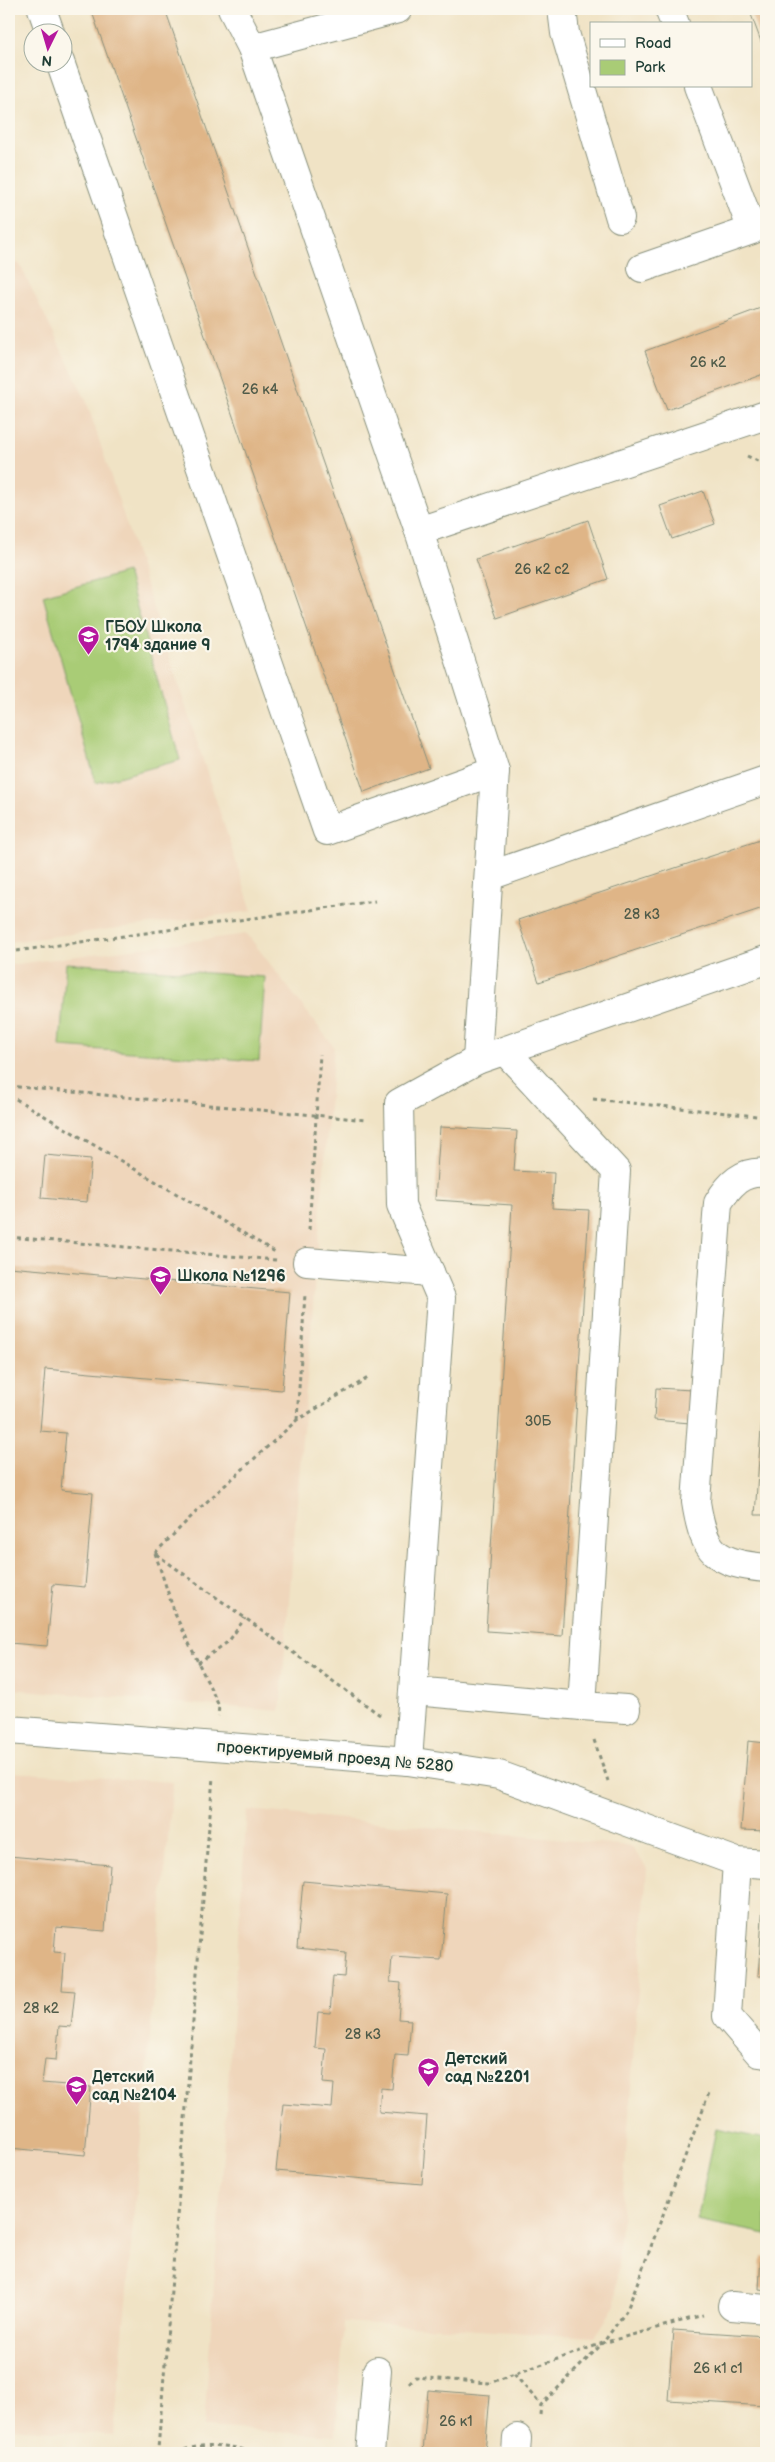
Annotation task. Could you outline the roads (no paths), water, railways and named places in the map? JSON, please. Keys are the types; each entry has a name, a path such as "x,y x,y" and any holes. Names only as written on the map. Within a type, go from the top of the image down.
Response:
{"street":[{"path":"42,9 47,22"},
{"path":"232,9 252,48 419,532 495,771 477,1060"},
{"path":"252,48 398,9"},
{"path":"562,9 565,33 620,218"},
{"path":"669,9 674,22"},
{"path":"63,72 327,831 495,771"},
{"path":"642,268 752,230 699,88"},
{"path":"419,532 766,415"},
{"path":"489,876 766,780"},
{"path":"409,1749 441,1298 401,1205 399,1103 477,1060 766,960"},
{"path":"505,1051 616,1171 582,1706"},
{"path":"766,1172 756,1172 730,1183 718,1204 696,1502 701,1530 713,1552 736,1565 766,1568"},
{"path":"299,1262 430,1272"},
{"path":"414,1691 626,1709"},
{"name":"проектируемый проезд № 5280","path":"9,1730 216,1746 409,1749 499,1775 737,1862 766,1864"},
{"path":"737,1862 727,2016 759,2053 766,2054"},
{"path":"732,2306 766,2309"},
{"path":"370,2453 377,2371"}],"place":[{"name":"ГБОУ Школа 1794 здание 9","path":"89,655"},
{"name":"Школа №1296","path":"161,1295"},
{"name":"Детский сад №2201","path":"429,2087"},
{"name":"Детский сад №2104","path":"76,2105"}]}
